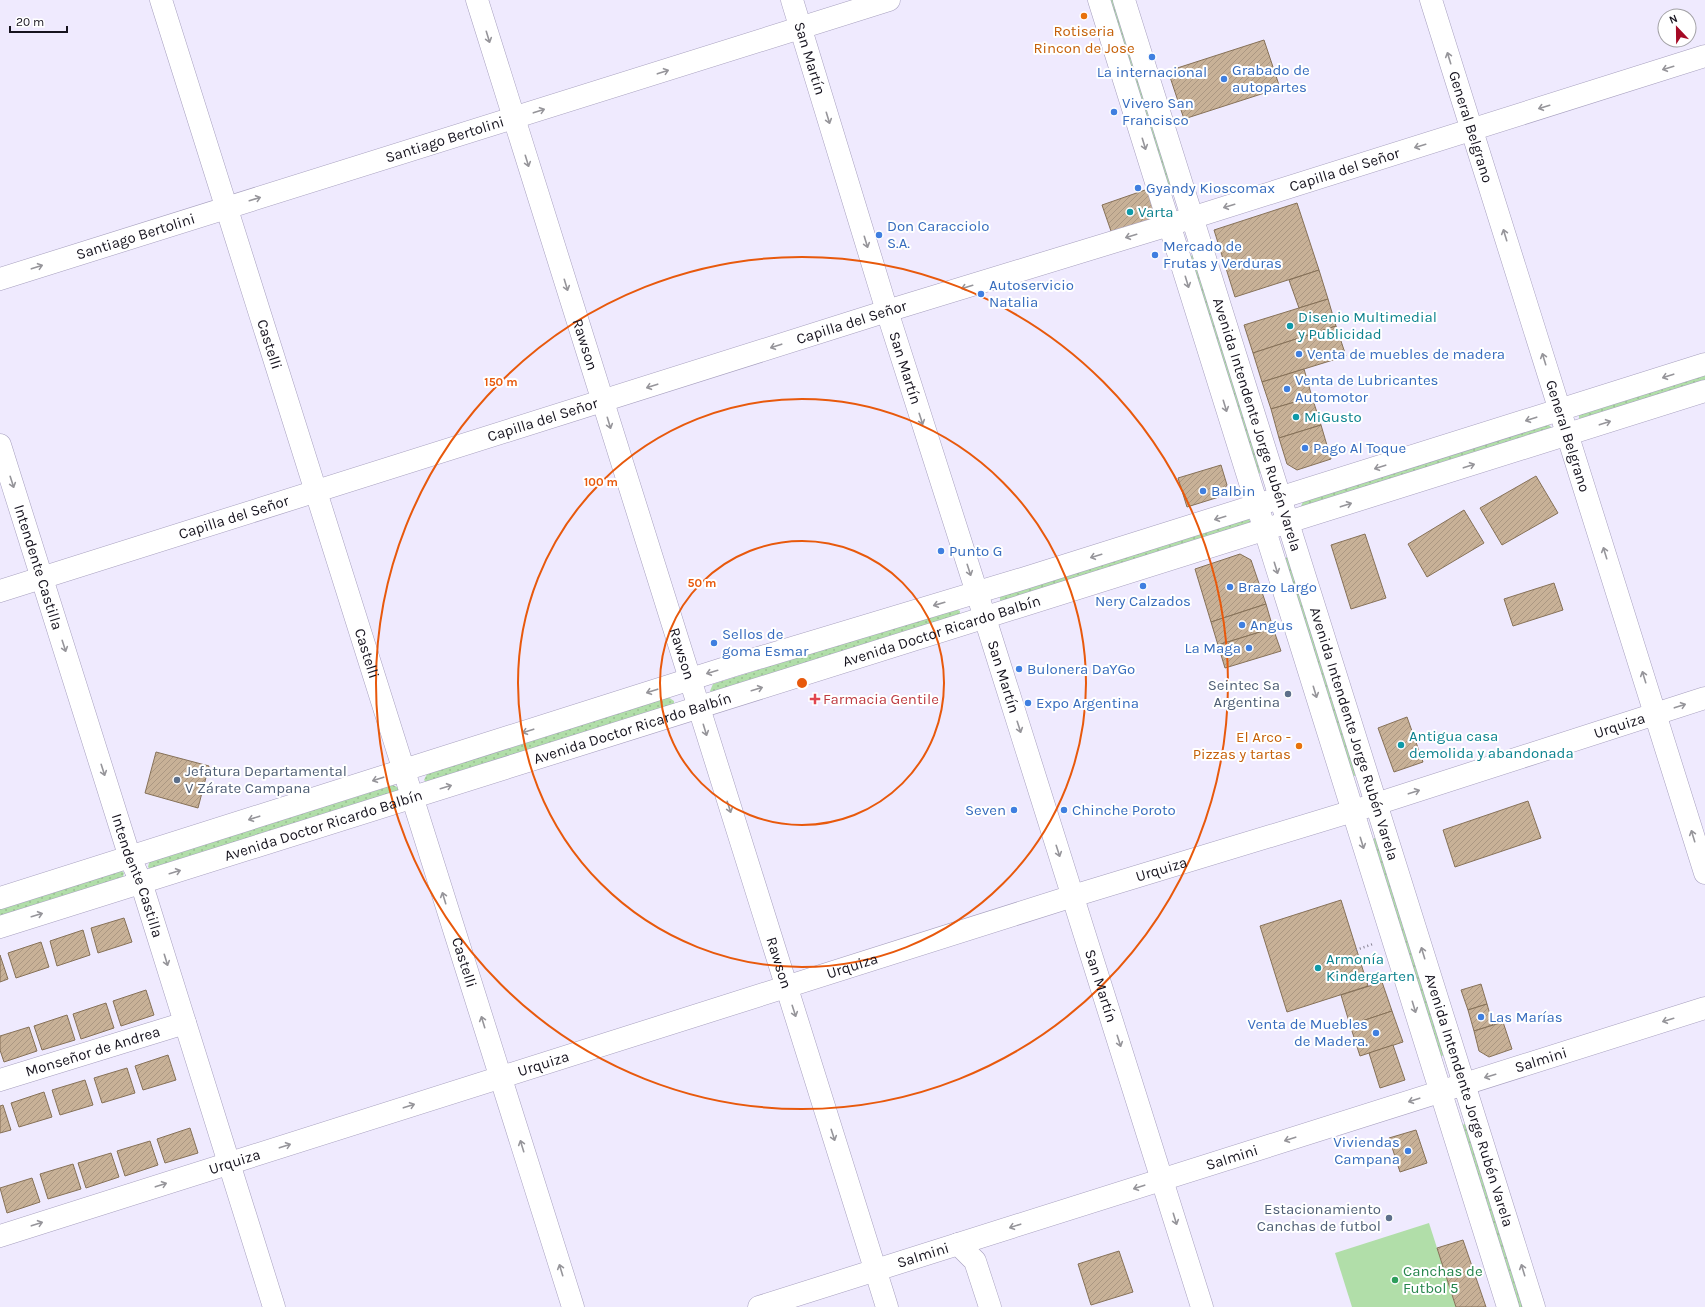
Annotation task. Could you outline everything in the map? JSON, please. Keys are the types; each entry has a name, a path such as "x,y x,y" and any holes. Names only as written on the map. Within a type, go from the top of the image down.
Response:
{"street":[{"name":"Castelli","path":"162,0 573,1307"},
{"name":"Rawson","path":"476,0 888,1307"},
{"name":"San Martín","path":"792,0 887,311 1162,1180 1198,1306"},
{"name":"Santiago Bertolini","path":"0,279 227,207 514,119 889,0"},
{"name":"Avenida Intendente Jorge Rubén Varela","path":"1099,0 1508,1307"},
{"name":"Avenida Intendente Jorge Rubén Varela","path":"1124,0 1191,218 1281,498 1534,1307"},
{"name":"General Belgrano","path":"1431,0 1705,873"},
{"name":"Capilla del Señor","path":"0,591 887,311 1169,225 1705,56"},
{"name":"Avenida Doctor Ricardo Balbín","path":"0,898 130,858 689,679 977,593 1705,364"},
{"name":"Avenida Doctor Ricardo Balbín","path":"0,927 1705,391"},
{"name":"Intendente Castilla","path":"0,445 130,858 141,882 274,1307"},
{"name":"Urquiza","path":"0,1236 1073,896 1376,804 1705,698"},
{"name":"Salmini","path":"759,1307 1705,1008"},
{"name":"Monseñor de Andrea","path":"0,1080 185,1022"},
{"path":"958,1244 974,1261 990,1307"}],"green space":[{"path":"1107,0 1117,0 1173,187 1170,189 1167,189"},
{"path":"1192,255 1195,255 1262,471 1259,474 1255,473 1189,258"},
{"path":"1705,373 1705,383 1581,421 1579,418 1579,415"},
{"path":"1548,424 1551,427 1550,431 1303,509 1301,506 1304,500"},
{"path":"1248,518 1250,525 1002,603 1000,600 1000,596"},
{"path":"1287,557 1291,558 1357,773 1355,776 1351,775 1284,560"},
{"path":"954,608 960,611 960,615 712,693 710,691 713,684"},
{"path":"668,697 674,701 674,705 427,783 424,780 427,774"},
{"path":"393,785 399,788 398,792 151,870 148,867 149,863 152,861"},
{"path":"1378,838 1445,1054 1442,1056 1438,1056 1372,840"},
{"path":"121,870 124,873 123,877 0,918 0,907"},
{"path":"1464,1124 1468,1124 1526,1307 1516,1307 1462,1126"},
{"name":"Canchas de Futbol 5","path":"1429,1223 1456,1307 1352,1307 1335,1253"}],"building":[{"name":"Grabado de autopartes","path":"1264,40 1280,88 1184,119 1168,71"},
{"name":"Varta","path":"1148,189 1158,219 1112,234 1102,205"},
{"path":"1297,203 1319,270 1235,297 1214,230"},
{"path":"1319,270 1328,299 1299,308 1289,280"},
{"name":"Disenio Multimedial y Publicidad","path":"1328,299 1336,326 1253,353 1244,325"},
{"name":"Venta de muebles de madera","path":"1336,326 1346,356 1262,382 1253,353"},
{"name":"Venta de Lubricantes Automotor","path":"1304,369 1312,397 1271,409 1262,382"},
{"name":"MiGusto","path":"1312,397 1321,425 1279,438 1271,409"},
{"name":"Pago Al Toque","path":"1321,425 1331,459 1297,470 1287,464 1279,438"},
{"name":"Balbin","path":"1221,465 1227,485 1219,497 1187,507 1178,478"},
{"path":"1536,476 1558,513 1502,545 1480,508"},
{"path":"1464,510 1484,543 1427,577 1408,544"},
{"path":"1365,534 1386,598 1351,609 1331,545"},
{"name":"Brazo Largo","path":"1240,554 1251,560 1266,604 1211,622 1195,569"},
{"path":"1554,583 1563,610 1513,626 1504,599"},
{"name":"Angus","path":"1266,604 1273,628 1218,645 1211,622"},
{"name":"La Maga","path":"1273,628 1281,651 1225,668 1218,645"},
{"name":"Antigua casa demolida y abandonada","path":"1407,717 1423,762 1394,772 1378,728"},
{"name":"Jefatura Departamental V Zárate Campana","path":"156,752 209,766 198,808 145,793"},
{"path":"1528,801 1541,838 1455,867 1443,830"},
{"name":"Armonía Kindergarten","path":"1341,900 1368,986 1287,1012 1260,926"},
{"path":"124,918 132,942 98,953 91,928"},
{"path":"83,930 90,955 57,966 50,941"},
{"path":"41,942 49,967 16,978 8,953"},
{"path":"0,955 8,979 0,982"},
{"path":"1382,982 1392,1011 1350,1025 1341,995"},
{"path":"1481,984 1487,1004 1468,1010 1461,990"},
{"path":"146,990 154,1015 121,1026 113,1001"},
{"path":"106,1003 114,1028 81,1039 73,1014"},
{"name":"Las Marías","path":"1487,1004 1493,1025 1474,1031 1468,1010"},
{"name":"Venta de Muebles de Madera.","path":"1392,1011 1403,1042 1360,1056 1350,1025"},
{"path":"67,1015 75,1040 42,1050 34,1026"},
{"path":"1503,1022 1512,1049 1489,1057 1479,1051 1474,1031"},
{"path":"29,1027 37,1051 4,1062 0,1050 0,1036"},
{"path":"1393,1045 1405,1080 1380,1088 1369,1053"},
{"path":"168,1055 176,1080 143,1090 135,1066"},
{"path":"127,1068 135,1093 102,1103 94,1078"},
{"path":"85,1080 93,1105 60,1115 52,1090"},
{"path":"44,1092 52,1117 19,1127 11,1103"},
{"path":"3,1105 11,1130 0,1133 0,1106"},
{"path":"190,1128 198,1153 165,1163 157,1139"},
{"name":"Viviendas Campana","path":"1416,1130 1427,1163 1400,1172 1389,1138"},
{"path":"150,1141 158,1165 125,1176 117,1151"},
{"path":"111,1153 119,1177 86,1188 78,1163"},
{"path":"73,1164 81,1189 48,1199 40,1174"},
{"path":"32,1178 40,1202 7,1213 0,1188"},
{"path":"1463,1240 1486,1307 1456,1307 1437,1248"},
{"path":"1119,1251 1133,1292 1091,1305 1078,1264"}],"place":[{"name":"Rotiseria Rincon de Jose","path":"1084,16"},
{"name":"La internacional","path":"1152,57"},
{"name":"Grabado de autopartes","path":"1224,79"},
{"name":"Vivero San Francisco","path":"1114,112"},
{"name":"Gyandy Kioscomax","path":"1138,188"},
{"name":"Varta","path":"1130,212"},
{"name":"Don Caracciolo S.A.","path":"879,235"},
{"name":"Mercado de Frutas y Verduras","path":"1155,255"},
{"name":"Autoservicio Natalia","path":"981,294"},
{"name":"Disenio Multimedial y Publicidad","path":"1290,326"},
{"name":"Venta de muebles de madera","path":"1299,354"},
{"name":"Venta de Lubricantes Automotor","path":"1287,389"},
{"name":"MiGusto","path":"1296,417"},
{"name":"Pago Al Toque","path":"1305,448"},
{"name":"Balbin","path":"1203,491"},
{"name":"Punto G","path":"941,551"},
{"name":"Nery Calzados","path":"1143,586"},
{"name":"Brazo Largo","path":"1230,587"},
{"name":"Angus","path":"1242,625"},
{"name":"Sellos de goma Esmar","path":"714,643"},
{"name":"La Maga","path":"1249,648"},
{"name":"Bulonera DaYGo","path":"1019,669"},
{"name":"Seintec Sa Argentina","path":"1288,694"},
{"name":"Farmacia Gentile","path":"815,699"},
{"name":"Expo Argentina","path":"1028,703"},
{"name":"Antigua casa demolida y abandonada","path":"1401,745"},
{"name":"El Arco - Pizzas y tartas","path":"1299,746"},
{"name":"Jefatura Departamental V Zárate Campana","path":"177,780"},
{"name":"Seven","path":"1014,810"},
{"name":"Chinche Poroto","path":"1064,810"},
{"name":"Armonía Kindergarten","path":"1318,968"},
{"name":"Las Marías","path":"1481,1017"},
{"name":"Venta de Muebles de Madera.","path":"1376,1033"},
{"name":"Viviendas Campana","path":"1408,1151"},
{"name":"Estacionamiento Canchas de futbol","path":"1389,1218"},
{"name":"Canchas de Futbol 5","path":"1395,1280"}]}
